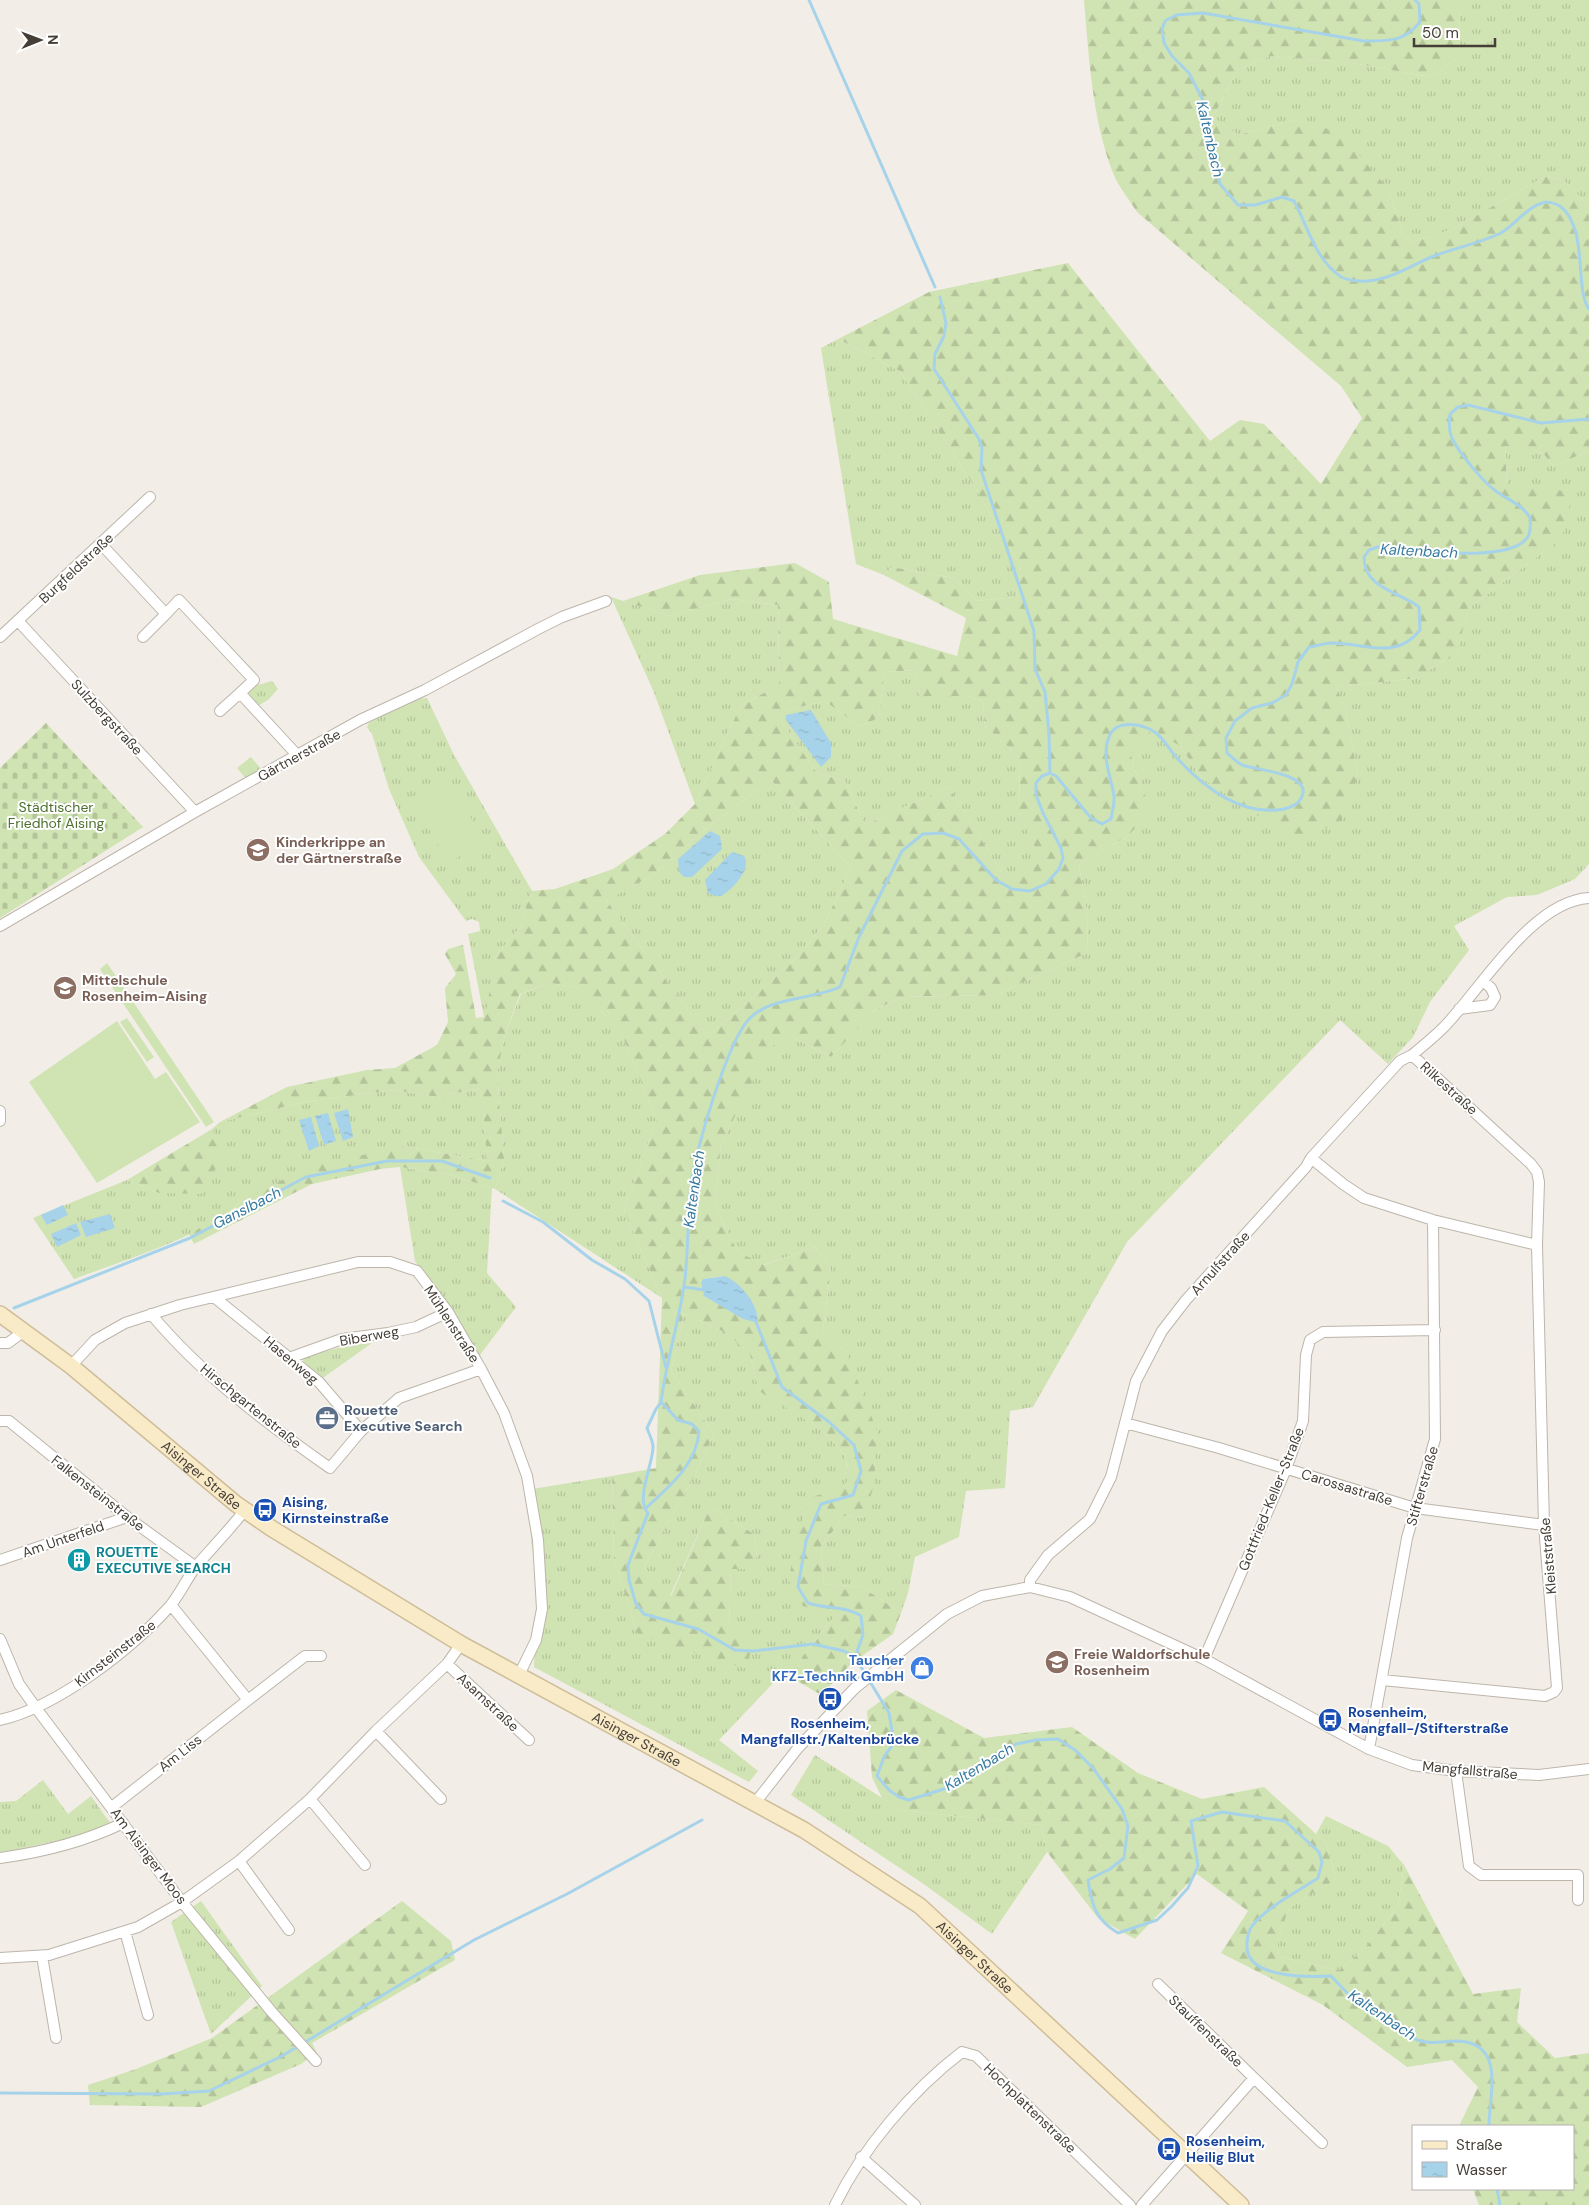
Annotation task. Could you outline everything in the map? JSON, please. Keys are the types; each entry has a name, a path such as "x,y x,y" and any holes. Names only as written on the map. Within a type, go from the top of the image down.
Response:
{"main road":[{"name":"Aisinger Straße","path":"0,1314 71,1366 245,1510 348,1576 462,1644 804,1830 920,1906 1241,2205"}],"street":[{"name":"Burgfeldstraße","path":"0,637 19,622 150,497"},
{"path":"101,544 166,614"},
{"path":"143,637 180,600 254,680 220,711"},
{"name":"Gärtnerstraße","path":"0,926 195,812 360,720 425,690 538,629 606,602"},
{"name":"Sulzbergstraße","path":"19,622 195,812"},
{"path":"240,693 298,756"},
{"path":"1412,1055 1444,1028 1518,940 1558,906 1584,898"},
{"path":"1459,1009 1490,1005 1495,997 1491,988 1483,981"},
{"name":"Rilkestraße","path":"1311,1158 1400,1062 1412,1055 1531,1164 1537,1172 1539,1182 1537,1245"},
{"path":"0,1111 0,1121"},
{"path":"1311,1158 1364,1198 1433,1220 1537,1245"},
{"name":"Arnulfstraße","path":"1030,1587 1030,1580 1048,1555 1090,1518 1111,1477 1136,1381 1162,1332 1186,1300 1306,1167 1311,1158"},
{"name":"Stifterstraße","path":"1368,1749 1407,1538 1436,1439 1433,1220"},
{"name":"Kleiststraße","path":"1382,1680 1545,1696 1554,1692 1558,1680 1544,1525 1537,1245"},
{"name":"Mühlenstraße","path":"71,1366 95,1340 125,1323 151,1314 358,1262 390,1262 417,1271 448,1312 481,1369 504,1413 527,1476 538,1540 542,1609 536,1640 519,1675"},
{"name":"Hasenweg","path":"214,1297 319,1382 360,1431"},
{"name":"Biberweg","path":"289,1358 342,1339 416,1327 448,1312"},
{"name":"Hirschgartenstraße","path":"151,1314 175,1343 263,1419 330,1468 360,1431 399,1398 481,1369"},
{"name":"Gottfried-Keller-Straße","path":"1204,1659 1286,1469 1303,1421 1306,1397 1306,1355 1310,1340 1323,1332 1435,1330"},
{"path":"0,1343 8,1344 24,1331"},
{"name":"Falkensteinstraße","path":"0,1421 9,1422 127,1517 196,1567"},
{"name":"Carossastraße","path":"1125,1423 1415,1508 1544,1525"},
{"name":"Kirnsteinstraße","path":"0,1720 36,1708 84,1679 137,1639 171,1605 196,1567 245,1510"},
{"name":"Am Unterfeld","path":"0,1560 127,1517"},
{"name":"Mangfallstraße","path":"755,1803 798,1748 855,1688 884,1664 956,1610 982,1596 1030,1587 1070,1597 1204,1659 1368,1749 1412,1765 1456,1771 1539,1776 1589,1769"},
{"path":"171,1605 248,1700"},
{"name":"Am Aisinger Moos","path":"0,1639 19,1684 36,1708 182,1902 294,2038 316,2061"},
{"name":"Asamstraße","path":"0,1958 42,1956 138,1927 182,1902 239,1861 310,1799 376,1731 447,1664 462,1644"},
{"name":"Am Liss","path":"112,1807 305,1656 321,1656"},
{"name":"Asamstraße","path":"447,1664 529,1740"},
{"path":"376,1731 441,1799"},
{"path":"1456,1771 1469,1866 1481,1874 1578,1875 1578,1900"},
{"path":"310,1799 365,1865"},
{"path":"0,1858 37,1853 92,1838 123,1822"},
{"path":"239,1861 288,1930"},
{"path":"125,1931 148,2015"},
{"path":"42,1956 56,2038"},
{"name":"Stauffenstraße","path":"1158,1984 1322,2142"},
{"name":"Hochplattenstraße","path":"835,2205 862,2156 934,2074 962,2052 976,2056 1130,2205"},
{"name":"Stauffenstraße","path":"1142,2205 1254,2078"},
{"path":"862,2156 915,2205"}],"green space":[{"path":"1084,0 1460,0 1459,57 1431,77 1352,63 1269,56 1237,71 1213,117 1238,135 1295,120 1339,132 1389,190 1403,236 1412,242 1451,230 1546,176 1563,180 1589,206 1589,451 1553,466 1543,453 1505,446 1507,484 1573,492 1562,538 1469,608 1457,651 1418,678 1337,687 1345,710 1358,775 1340,824 1291,838 1202,778 1180,746 1152,729 1131,755 1140,787 1153,808 1129,835 1079,865 1088,917 1087,953 995,995 901,997 875,1010 831,1057 790,1036 769,1048 721,1144 715,1205 737,1251 764,1265 815,1247 831,1268 823,1331 847,1353 877,1431 874,1485 864,1518 844,1516 821,1547 824,1584 862,1587 901,1613 893,1634 852,1663 821,1695 794,1679 802,1657 835,1616 803,1606 789,1581 795,1540 812,1497 845,1487 849,1475 846,1459 827,1435 799,1415 759,1391 749,1351 722,1331 684,1313 671,1371 714,1434 695,1475 644,1567 671,1596 710,1507 754,1534 757,1556 749,1569 731,1569 729,1627 753,1638 747,1669 638,1635 614,1559 612,1476 656,1468 662,1298 624,1211 656,1120 621,1032 579,988 550,983 520,994 505,1034 497,1074 504,1159 495,1189 451,1175 400,1167 380,1169 312,1184 194,1244 189,1234 234,1209 241,1201 306,1168 403,1146 487,1161 481,1088 437,1097 394,1090 304,1102 220,1122 287,1087 367,1070 395,1068 437,1045 448,1022 445,988 456,974 445,954 448,949 463,945 476,1018 485,1017 496,956 524,922 526,905 532,891 555,889 613,869 665,834 695,804 740,707 779,684 778,605 732,599 669,616 623,601 700,575 795,563 829,582 833,619 957,656 966,618 884,575 892,567 953,578 977,601 1016,597 1021,567 972,483 900,371 838,339 929,292 1068,263 1210,441 1240,420 1264,424 1321,484 1362,418 1341,386 1137,212 1121,188 1115,178 1100,131 1090,66","holes":["916,670 919,696 968,696 983,701 985,726 1020,758 1019,813 1041,861 1004,876 949,787 865,825 845,781 817,773 781,721 783,711 825,701 860,727 878,718 885,672","771,780 851,868 825,922 800,955 708,1037 606,900 655,874 709,826","724,1276 724,1307 704,1296 701,1283 703,1279"]},
{"path":"1460,0 1589,0 1589,206 1563,180 1546,176 1451,230 1412,242 1403,236 1389,190 1295,120 1238,135 1213,117 1237,71 1269,56 1352,63 1431,77 1459,57"},
{"path":"838,339 900,371 972,483 1021,567 1016,597 977,601 953,578 892,567 884,575 856,564 821,348"},
{"path":"1505,445 1543,453 1553,466 1589,451 1589,864 1575,879 1537,895 1507,897 1454,926 1469,950 1430,1002 1413,1037 1388,1064 1340,1020 1127,1242 1033,1407 1010,1411 1005,1488 966,1491 959,1537 915,1557 908,1593 901,1613 862,1587 824,1584 821,1547 844,1516 864,1518 847,1353 823,1331 831,1268 815,1247 763,1265 737,1251 715,1205 721,1144 769,1047 790,1036 831,1057 875,1010 901,997 995,995 1087,953 1088,917 1079,865 1129,835 1152,808 1140,787 1131,755 1152,728 1180,746 1202,778 1245,806 1358,775 1345,710 1337,687 1418,678 1457,651 1469,608 1562,538 1507,484"},
{"path":"611,597 669,616 732,599 778,605 779,684 740,707 695,804 653,690"},
{"path":"916,670 919,696 968,696 983,701 985,726 1020,758 1019,813 1042,862 1004,876 949,787 865,825 845,781 817,773 781,721 783,711 825,701 860,727 878,718 885,672"},
{"path":"272,681 278,689 268,700 259,705 248,693 255,686"},
{"path":"427,698 454,755 532,891 526,905 524,922 496,956 486,1017 484,1017 468,934 480,931 479,922 472,919 466,921 419,857 389,789 372,734 367,727 369,723 414,699"},
{"name":"Städtischer Friedhof Aising","path":"46,723 143,827 0,918 0,768"},
{"path":"251,757 262,770 247,780 237,768"},
{"path":"448,778 485,842 448,863 412,798"},
{"path":"771,780 851,868 825,922 800,955 708,1037 606,900 655,874 709,826"},
{"path":"107,963 214,1122 206,1127 100,969"},
{"path":"550,983 579,988 621,1032 656,1120 624,1211 662,1298 495,1189 504,1159 497,1074 505,1034 521,994"},
{"path":"127,1018 154,1057 147,1062 120,1022"},
{"path":"117,1021 155,1079 166,1072 200,1122 97,1183 29,1082"},
{"path":"481,1088 487,1161 403,1146 241,1201 228,1213 187,1236 74,1279 33,1218 127,1180 159,1193 222,1156 212,1129 220,1122 304,1102 394,1090 437,1097"},
{"path":"212,1129 223,1156 201,1194 159,1193 127,1180"},
{"path":"400,1167 451,1175 492,1188 487,1273 516,1307 477,1359 415,1261"},
{"path":"684,1313 722,1331 749,1351 759,1391 803,1418 834,1442 844,1456 849,1471 843,1491 795,1540 835,1616 802,1657 794,1679 776,1680 719,1740 758,1771 749,1782 534,1667 537,1593 526,1490 612,1476 614,1559 638,1635 729,1627 731,1569 749,1569 757,1556 754,1534 710,1507 670,1596 644,1567 695,1475 714,1434 671,1371"},
{"path":"372,1343 320,1380 301,1358 349,1345"},
{"path":"896,1690 984,1738 1072,1727 1138,1773 1202,1799 1264,1787 1326,1843 1336,1879 1289,1908 1277,1940 1279,1957 1339,1970 1362,1951 1398,1907 1404,1865 1473,1994 1521,1988 1517,2022 1555,2058 1589,2053 1589,2205 1479,2205 1473,2190 1574,2190 1574,2125 1459,2125 1478,2087 1452,2060 1407,2067 1323,2005 1221,1953 1248,1911 1197,1874 1135,1939 1098,1918 1047,1852 1041,1825 901,1810 882,1798 872,1777 867,1711"},
{"path":"815,1755 901,1810 1041,1825 1047,1852 992,1934 925,1885 791,1795"},
{"path":"43,1780 68,1814 91,1796 110,1823 83,1835 0,1853 0,1802 16,1801"},
{"path":"1326,1816 1388,1846 1404,1865 1398,1907 1362,1951 1339,1970 1279,1957 1277,1940 1289,1908 1336,1879 1326,1843 1316,1834"},
{"path":"201,1901 262,1986 211,2034 171,1922"},
{"path":"402,1901 451,1941 455,1960 312,2043 317,2053 301,2064 201,2107 90,2105 88,2085 136,2069 212,2038"}],"water":[{"path":"811,710 831,743 831,757 821,767 786,720 786,715"},
{"path":"710,831 720,836 722,849 692,877 684,877 679,872 678,859"},
{"path":"732,852 744,856 746,866 744,872 732,888 723,895 717,896 708,893 705,880"},
{"path":"348,1109 353,1137 343,1141 334,1113"},
{"path":"328,1113 336,1141 324,1145 315,1116"},
{"path":"311,1117 319,1146 309,1151 299,1120"},
{"path":"63,1205 68,1215 47,1225 41,1215"},
{"path":"110,1214 115,1228 86,1237 80,1222"},
{"path":"76,1223 81,1235 57,1247 51,1234"},
{"path":"725,1276 748,1295 755,1309 758,1323 743,1319 704,1296 701,1283 703,1279"}],"waterway":[{"path":"809,0 935,287"},
{"name":"Kaltenbach","path":"1415,0 1419,4 1420,22 1414,29 1402,37 1388,40 1364,41 1203,13 1176,15 1165,21 1162,29 1164,43 1172,56 1189,73 1204,102 1220,184 1238,205 1255,205 1282,197 1294,201 1318,252 1332,270 1341,277 1361,281 1385,278 1434,256 1499,234 1536,205 1546,202 1556,204 1569,216 1575,229 1582,288 1589,309"},
{"path":"940,297 946,323 944,336 935,354 934,369 979,439 982,448 981,470 1034,631 1035,669 1045,692 1050,773"},
{"name":"Kaltenbach","path":"1489,2125 1492,2073 1484,2051 1474,2044 1459,2041 1433,2043 1417,2040 1350,1996 1331,1976 1280,1974 1266,1970 1256,1964 1249,1955 1247,1939 1252,1926 1274,1906 1318,1878 1322,1862 1319,1852 1285,1821 1222,1812 1191,1821 1198,1866 1188,1888 1157,1920 1118,1933 1099,1917 1093,1905 1088,1880 1110,1869 1124,1858 1128,1826 1122,1809 1093,1768 1075,1750 1058,1739 1036,1740 1016,1744 947,1788 909,1800 899,1797 889,1790 877,1776 884,1757 894,1743 889,1713 855,1657 844,1651 813,1644 753,1651 735,1650 698,1629 644,1614 636,1604 629,1580 628,1565 648,1513 644,1507 643,1500 653,1447 647,1428 661,1402 681,1301 686,1273 690,1197 694,1168 714,1096 732,1047 751,1017 760,1010 770,1006 840,987 859,937 902,851 923,834 943,833 959,839 996,880 1012,889 1030,891 1046,884 1059,869 1063,858 1061,848 1036,795 1036,783 1042,776 1050,773 1056,776 1091,818 1102,824 1111,819 1114,796 1107,766 1106,752 1109,737 1118,727 1131,724 1138,725 1156,733 1188,770 1225,798 1254,809 1284,809 1296,804 1303,793 1302,786 1297,781 1279,773 1240,764 1227,753 1226,738 1235,721 1252,708 1272,703 1286,695 1292,684 1298,662 1309,647 1332,643 1390,648 1401,645 1420,630 1419,607 1376,583 1370,576 1364,557 1369,550 1378,547 1437,552 1488,552 1509,549 1524,541 1530,529 1530,519 1520,506 1492,488 1461,453 1450,434 1450,414 1458,407 1468,405 1541,423 1589,419"},
{"name":"Ganslbach","path":"14,1308 190,1238 306,1177 387,1161 442,1161 490,1178"},
{"name":"Ganslbach","path":"503,1201 543,1222 592,1260 625,1279 649,1301 666,1368"},
{"path":"684,1287 705,1290"},
{"path":"756,1322 782,1387 829,1422 854,1445 861,1471 853,1495 821,1504 806,1541 798,1587 808,1603 843,1609 861,1616 863,1635 855,1657"},
{"path":"645,1509 672,1484 687,1465 697,1443 699,1431 692,1424 678,1420 661,1402"},
{"path":"0,2093 161,2094 209,2091 282,2056 474,1940 567,1894 702,1820"},
{"name":"Kaltenbach","path":"1497,2190 1500,2205"}],"place":[{"name":"Kinderkrippe an der Gärtnerstraße","path":"258,850"},
{"name":"Mittelschule Rosenheim-Aising","path":"65,988"},
{"name":"Rouette Executive Search","path":"327,1418"},
{"name":"Aising, Kirnsteinstraße","path":"265,1510"},
{"name":"ROUETTE EXECUTIVE SEARCH","path":"79,1560"},
{"name":"Freie Waldorfschule Rosenheim","path":"1057,1662"},
{"name":"Taucher KFZ-Technik GmbH","path":"922,1668"},
{"name":"Rosenheim, Mangfallstr./Kaltenbrücke","path":"830,1699"},
{"name":"Rosenheim, Mangfall-/Stifterstraße","path":"1330,1720"},
{"name":"Rosenheim, Heilig Blut","path":"1169,2149"}]}
